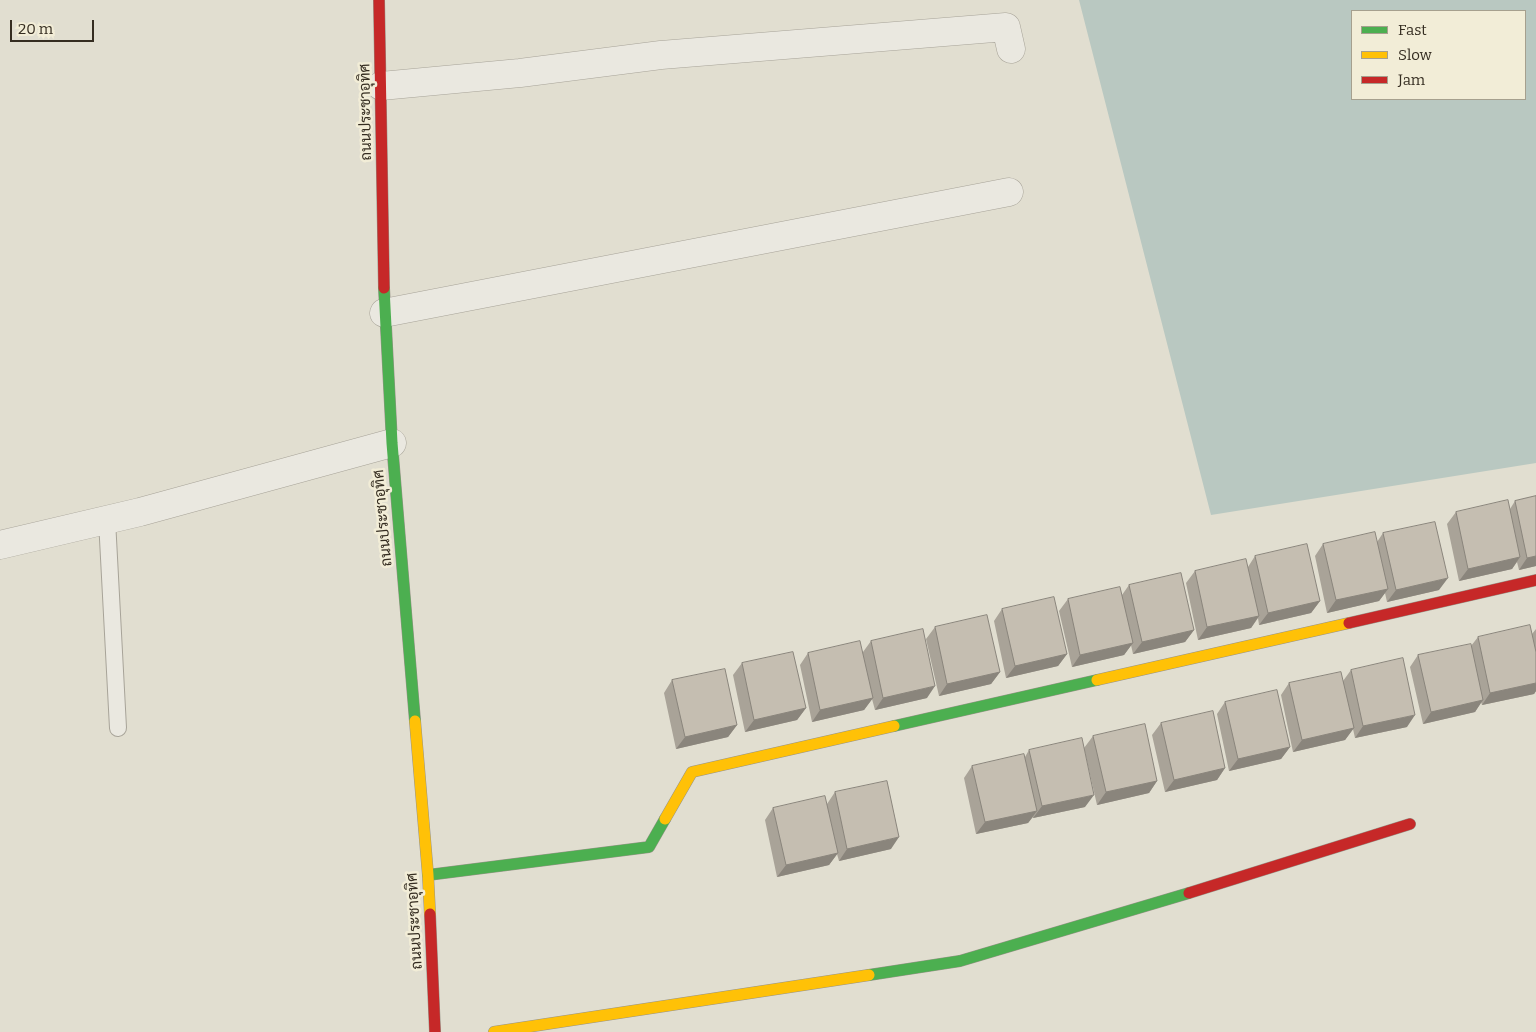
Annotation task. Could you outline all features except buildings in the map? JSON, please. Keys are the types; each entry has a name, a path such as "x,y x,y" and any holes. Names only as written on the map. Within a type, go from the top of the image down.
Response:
{"street":[{"name":"ถนนประชาอุทิศ","path":"379,0 384,313 392,443 428,875 435,1032"},
{"path":"380,86 520,73 661,55 1006,27 1011,50"},
{"path":"384,313 1009,192"},
{"path":"0,545 140,512 392,443"},
{"path":"428,875 649,847 692,772 1536,580"},
{"path":"494,1032 960,961 1175,898 1410,824"}],"lane":[{"path":"106,520 118,728"}],"shaded area":[{"path":"1079,0 1536,0 1536,463 1211,515"}],"traffic: fast":[{"path":"384,288 392,443 415,721"},
{"path":"894,726 1097,680"},
{"path":"428,875 649,847 665,819"},
{"path":"869,975 960,961 1189,893"}],"traffic: slow":[{"path":"1097,680 1349,623"},
{"path":"415,721 430,914"},
{"path":"665,819 692,772 894,726"},
{"path":"494,1032 869,975"}],"traffic: jam":[{"path":"379,0 384,288"},
{"path":"1349,623 1536,580"},
{"path":"1189,893 1410,824"},
{"path":"430,914 435,1032"}]}
